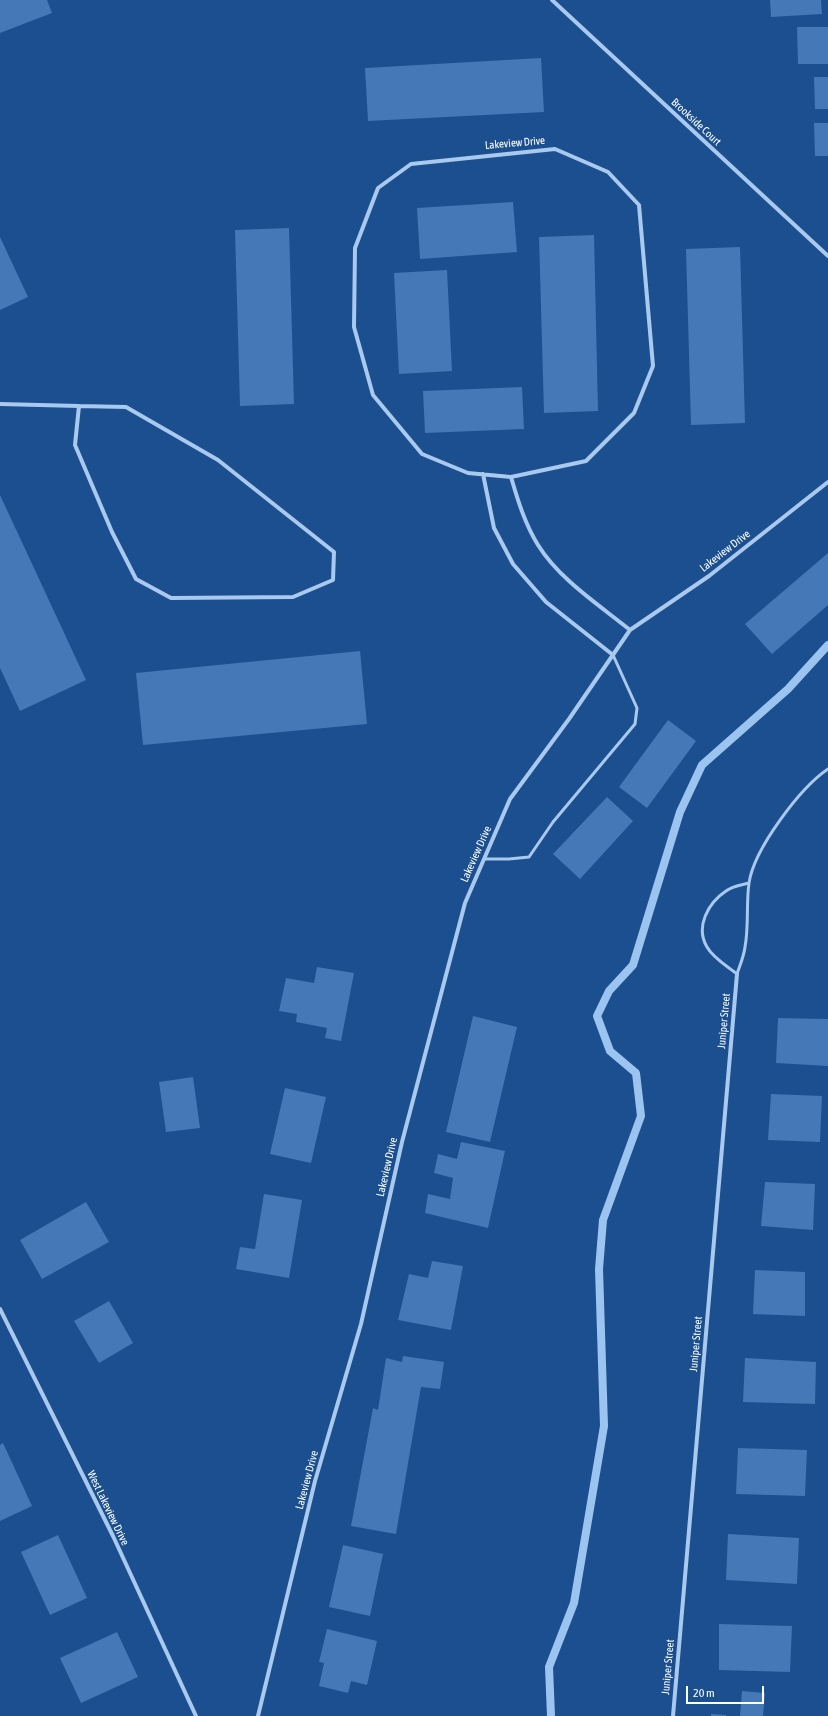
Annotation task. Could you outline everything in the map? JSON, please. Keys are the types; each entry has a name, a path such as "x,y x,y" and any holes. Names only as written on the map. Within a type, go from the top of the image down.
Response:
{"street":[{"name":"Brookside Court","path":"552,0 828,256"},
{"name":"Lakeview Drive","path":"555,149 608,172 639,205 653,366 634,413 586,461 511,477 468,473 422,454 373,395 354,327 355,248 378,188 411,164 555,149"},
{"path":"0,404 126,407 218,460 334,552 333,580 293,597 171,598 136,579 112,532 75,445 79,406"},
{"path":"482,474 494,528 513,564 546,602 613,655"},
{"path":"511,477 523,517 538,546 567,580 630,630"},
{"name":"Lakeview Drive","path":"258,1716 315,1480 361,1324 402,1142 465,903 510,800 630,630 709,576 828,482"},
{"name":"Juniper Street","path":"673,1716 737,974"},
{"name":"West Lakeview Drive","path":"0,1309 113,1536 196,1716"}],"lane":[{"path":"484,859 530,857 553,822 635,724 637,708 613,655"},
{"path":"749,883 725,891 714,902 704,916 702,925 702,934 708,948 737,974 745,948 749,883 755,861 769,835 816,777 828,769"}],"building":[{"path":"0,0 47,0 52,13 0,33"},
{"path":"770,0 821,0 822,14 771,17"},
{"path":"797,27 828,27 828,64 798,64"},
{"path":"541,58 544,112 368,121 365,68"},
{"path":"814,77 828,77 828,109 815,109"},
{"path":"814,123 828,123 828,156 815,156"},
{"path":"513,202 517,252 420,259 417,208"},
{"path":"289,228 294,404 240,406 235,230"},
{"path":"594,235 598,411 544,413 539,237"},
{"path":"0,237 28,297 0,310"},
{"path":"740,247 745,423 691,425 686,249"},
{"path":"447,270 452,371 399,374 394,273"},
{"path":"522,387 524,429 425,433 423,391"},
{"path":"0,495 86,680 20,711 0,668"},
{"path":"828,553 828,605 772,654 745,624"},
{"path":"360,651 367,724 143,745 136,673"},
{"path":"668,720 696,741 647,808 619,787"},
{"path":"607,797 633,821 580,879 553,854"},
{"path":"317,967 354,973 341,1041 325,1038 327,1028 296,1022 297,1014 279,1011 286,978 314,983"},
{"path":"473,1016 517,1027 490,1142 446,1132"},
{"path":"778,1018 828,1019 828,1066 776,1063"},
{"path":"193,1077 200,1128 166,1132 159,1082"},
{"path":"285,1088 326,1097 311,1163 270,1154"},
{"path":"771,1094 822,1096 820,1142 768,1140"},
{"path":"461,1142 505,1151 488,1228 425,1213 428,1194 450,1199 453,1178 434,1173 438,1154 457,1159"},
{"path":"765,1182 815,1184 813,1230 761,1226"},
{"path":"264,1194 302,1200 289,1278 236,1269 240,1247 255,1249"},
{"path":"86,1202 109,1242 42,1279 20,1240"},
{"path":"432,1261 463,1266 451,1330 398,1320 409,1274 428,1278"},
{"path":"755,1270 805,1272 805,1316 753,1314"},
{"path":"109,1301 133,1343 99,1363 74,1321"},
{"path":"403,1356 444,1362 440,1389 421,1387 396,1534 351,1526 373,1408 378,1410 386,1358 402,1362"},
{"path":"745,1358 816,1362 815,1404 743,1402"},
{"path":"3,1443 32,1506 0,1521 0,1445"},
{"path":"738,1448 807,1450 805,1496 736,1494"},
{"path":"728,1534 799,1538 797,1584 726,1580"},
{"path":"58,1535 87,1598 50,1615 21,1552"},
{"path":"343,1545 383,1554 370,1616 329,1607"},
{"path":"719,1624 792,1626 790,1672 719,1670"},
{"path":"327,1629 377,1641 367,1685 351,1681 348,1693 319,1686 324,1663 319,1662"},
{"path":"117,1632 138,1677 81,1703 60,1658"},
{"path":"742,1691 765,1693 763,1716 740,1716"},
{"path":"711,1714 726,1715 726,1716 711,1716"}],"waterway":[{"path":"551,1716 549,1667 574,1603 604,1426 599,1269 603,1220 641,1116 636,1073 610,1051 597,1016 609,991 633,965 680,812 702,765 788,689 828,645"}]}
